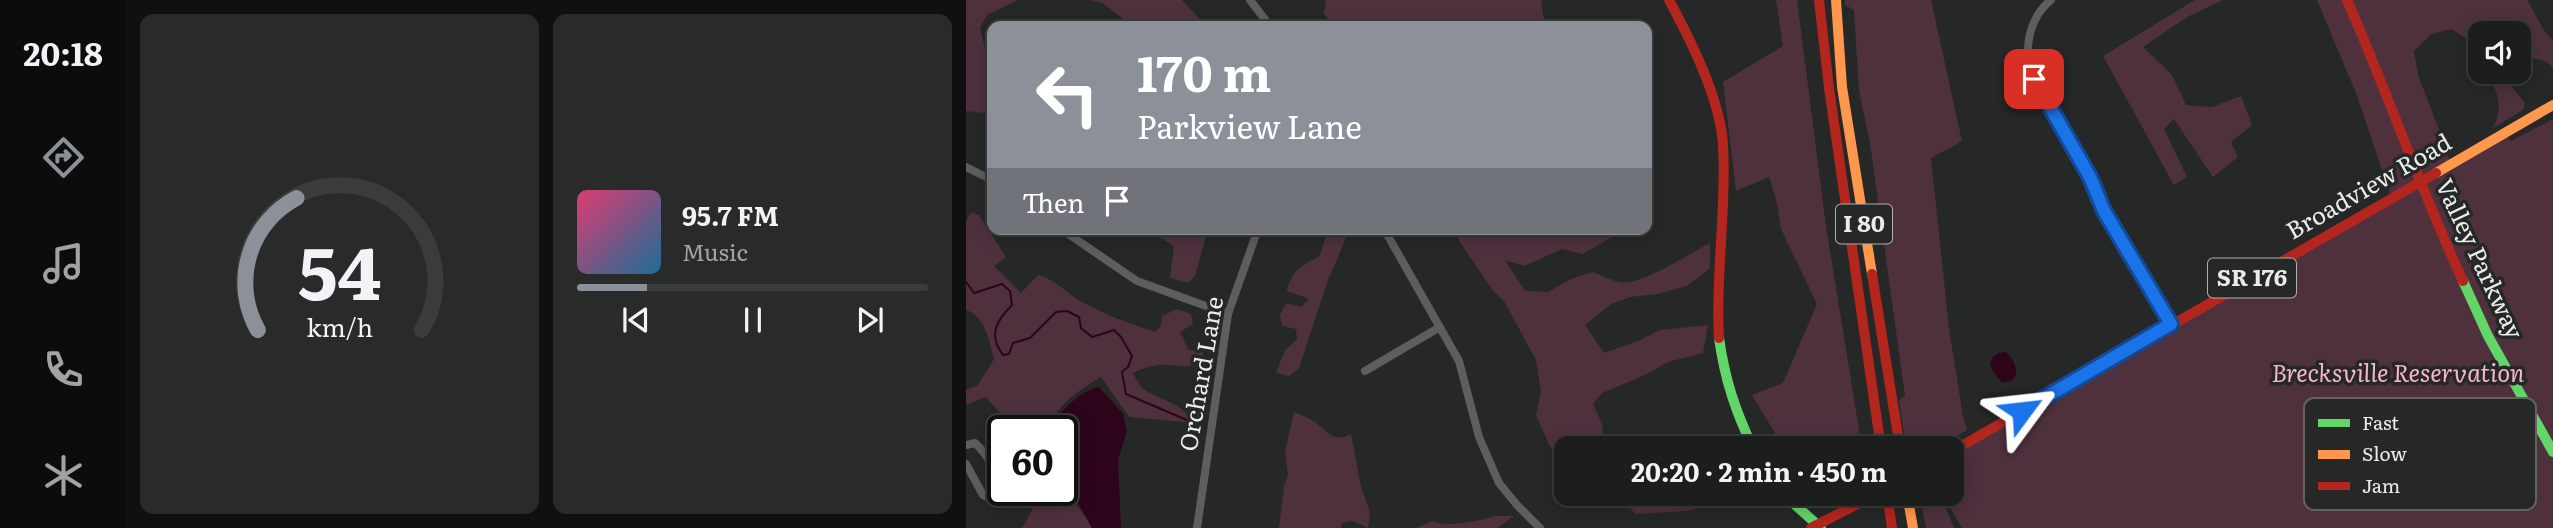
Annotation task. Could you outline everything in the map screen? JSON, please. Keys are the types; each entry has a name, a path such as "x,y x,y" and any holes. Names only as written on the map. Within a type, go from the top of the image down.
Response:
{"main road":[{"path":"1669,0 1695,48 1708,83 1723,141 1716,296 1722,370 1746,436"},
{"name":"I 80","path":"1819,0 1829,88 1879,436"},
{"name":"I 80","path":"1836,0 1842,87 1898,436"},
{"name":"Valley Parkway","path":"2347,0 2379,72 2435,222 2488,336 2523,398"},
{"name":"Broadview Road","path":"1964,444 2553,105"},
{"name":"Valley Parkway","path":"2536,422 2553,452"},
{"path":"1795,506 1816,527 1854,506"},
{"path":"1889,506 1892,528"},
{"path":"1909,506 1913,528"}],"street":[{"path":"1250,0 1266,21"},
{"path":"2051,0 2038,13 2032,26 2027,56 2030,68 2090,177 2104,211 2171,324"},
{"path":"966,167 987,178"},
{"path":"1070,235 1138,281 1228,314"},
{"name":"Orchard Lane","path":"1197,528 1228,314 1256,235"},
{"path":"1387,235 1459,360 1479,437 1499,482 1540,528"},
{"path":"1365,371 1440,327"},
{"path":"966,445 975,443 982,449 1001,486 1002,493 998,498 987,499 983,495 966,464"},
{"path":"966,486 974,480"}],"green space":[{"path":"966,0 1018,0 987,15 980,28 987,57 987,114 966,111"},
{"path":"1089,0 1182,0 1201,21 1126,21 1103,3"},
{"path":"1326,0 1541,0 1544,21 1330,21 1324,13"},
{"path":"1776,0 1797,0 1826,226 1860,436 1777,436 1752,395 1783,383 1817,304 1781,229 1769,177 1736,191 1723,82 1783,46"},
{"path":"1845,0 1931,0 1962,141 1931,158 1949,328 1967,430 1956,436 1904,436 1899,400 1905,396 1870,143 1859,91 1854,10 1845,5"},
{"path":"2195,0 2223,0 2187,17 2143,47 2172,75 2186,105 2212,107 2241,96 2252,125 2231,142 2238,157 2213,177 2174,119 2164,129 2187,177 2174,185 2103,56"},
{"name":"Brecksville Reservation","path":"2317,0 2527,0 2553,41 2553,67 2545,61 2531,58 2531,21 2468,21 2468,40 2451,29 2431,34 2414,51 2418,75 2439,130 2435,134 2452,164 2506,134 2511,141 2553,119 2553,528 1962,528 1950,506 1964,506 1964,444 2392,199 2356,93"},
{"path":"2492,84 2509,84 2525,103 2523,110 2493,128 2499,105"},
{"path":"971,212 979,215 987,227 987,235 992,235 1006,257 994,266 1021,293 1038,275 1050,279 1089,306 1156,332 1161,325 1162,316 1177,309 1191,314 1193,324 1180,332 1189,351 1203,347 1203,361 1189,366 1155,366 1133,373 1142,388 1177,406 1190,416 1194,423 1129,417 1101,377 1077,393 1056,415 1002,415 986,397 966,405 966,390 978,385 994,359 982,323 966,310 966,221"},
{"path":"1156,235 1206,235 1195,276 1188,283 1170,278 1174,246"},
{"path":"1324,235 1347,235 1328,280 1299,368 1289,376 1276,373 1285,350 1297,339 1296,329 1282,326 1280,315 1286,303 1301,307 1309,299 1287,291 1289,284 1298,269 1319,257"},
{"path":"1457,235 1616,235 1583,254 1562,249 1524,266 1505,260 1525,291 1548,292 1571,279 1593,272 1619,282 1639,279 1710,243 1710,268 1687,286 1657,294 1630,297 1611,304 1585,325 1604,353 1660,330 1708,325 1703,353 1668,362 1602,393 1593,404 1602,424 1604,436 1554,436 1554,448 1550,447 1536,415 1541,392 1536,360 1504,301 1493,291"},
{"path":"1294,412 1336,437 1351,434 1361,487 1370,512 1368,528 1353,521 1342,523 1341,528 1279,528 1284,486 1288,475 1285,452"},
{"path":"1035,506 1076,506 1092,528 1022,528"},
{"path":"1628,506 1709,506 1684,511 1636,514"},
{"path":"1921,506 1945,506 1954,528 1926,528"},
{"path":"1495,516 1514,516 1497,528 1416,528 1432,521 1454,524"}],"shaded area":[{"path":"2006,352 2016,371 2013,379 2002,382 1993,372 1990,363 1996,355"},
{"path":"1099,387 1123,414 1127,431 1118,460 1121,528 1092,528 1078,503 1078,415 1060,415 1070,403"}],"waterway":[{"path":"966,282 974,293 1002,284 1010,291 1012,305 998,323 995,335 1003,355 1009,354 1013,343 1030,338 1056,312 1067,311 1079,317 1081,328 1092,337 1114,330 1121,337 1132,356 1128,367 1122,372 1126,394 1196,424"}],"traffic: fast":[{"path":"2463,281 2488,336 2523,398"},
{"path":"1719,338 1731,394 1748,436"},
{"path":"2536,422 2553,452"},
{"path":"1796,506 1821,528"}],"traffic: slow":[{"path":"1836,0 1842,87 1872,274"},
{"path":"2436,173 2553,105"},
{"path":"1909,506 1913,528"}],"traffic: jam":[{"path":"1669,0 1703,70 1721,127 1724,169 1718,290 1719,338"},
{"path":"1819,0 1829,88 1879,436"},
{"path":"2347,0 2463,281"},
{"path":"1964,445 2436,173"},
{"path":"1872,274 1898,436"},
{"path":"1811,528 1854,506"},
{"path":"1889,506 1892,528"}],"route":[{"path":"2022,411 2171,324 2104,211 2090,177 2034,79"}]}
